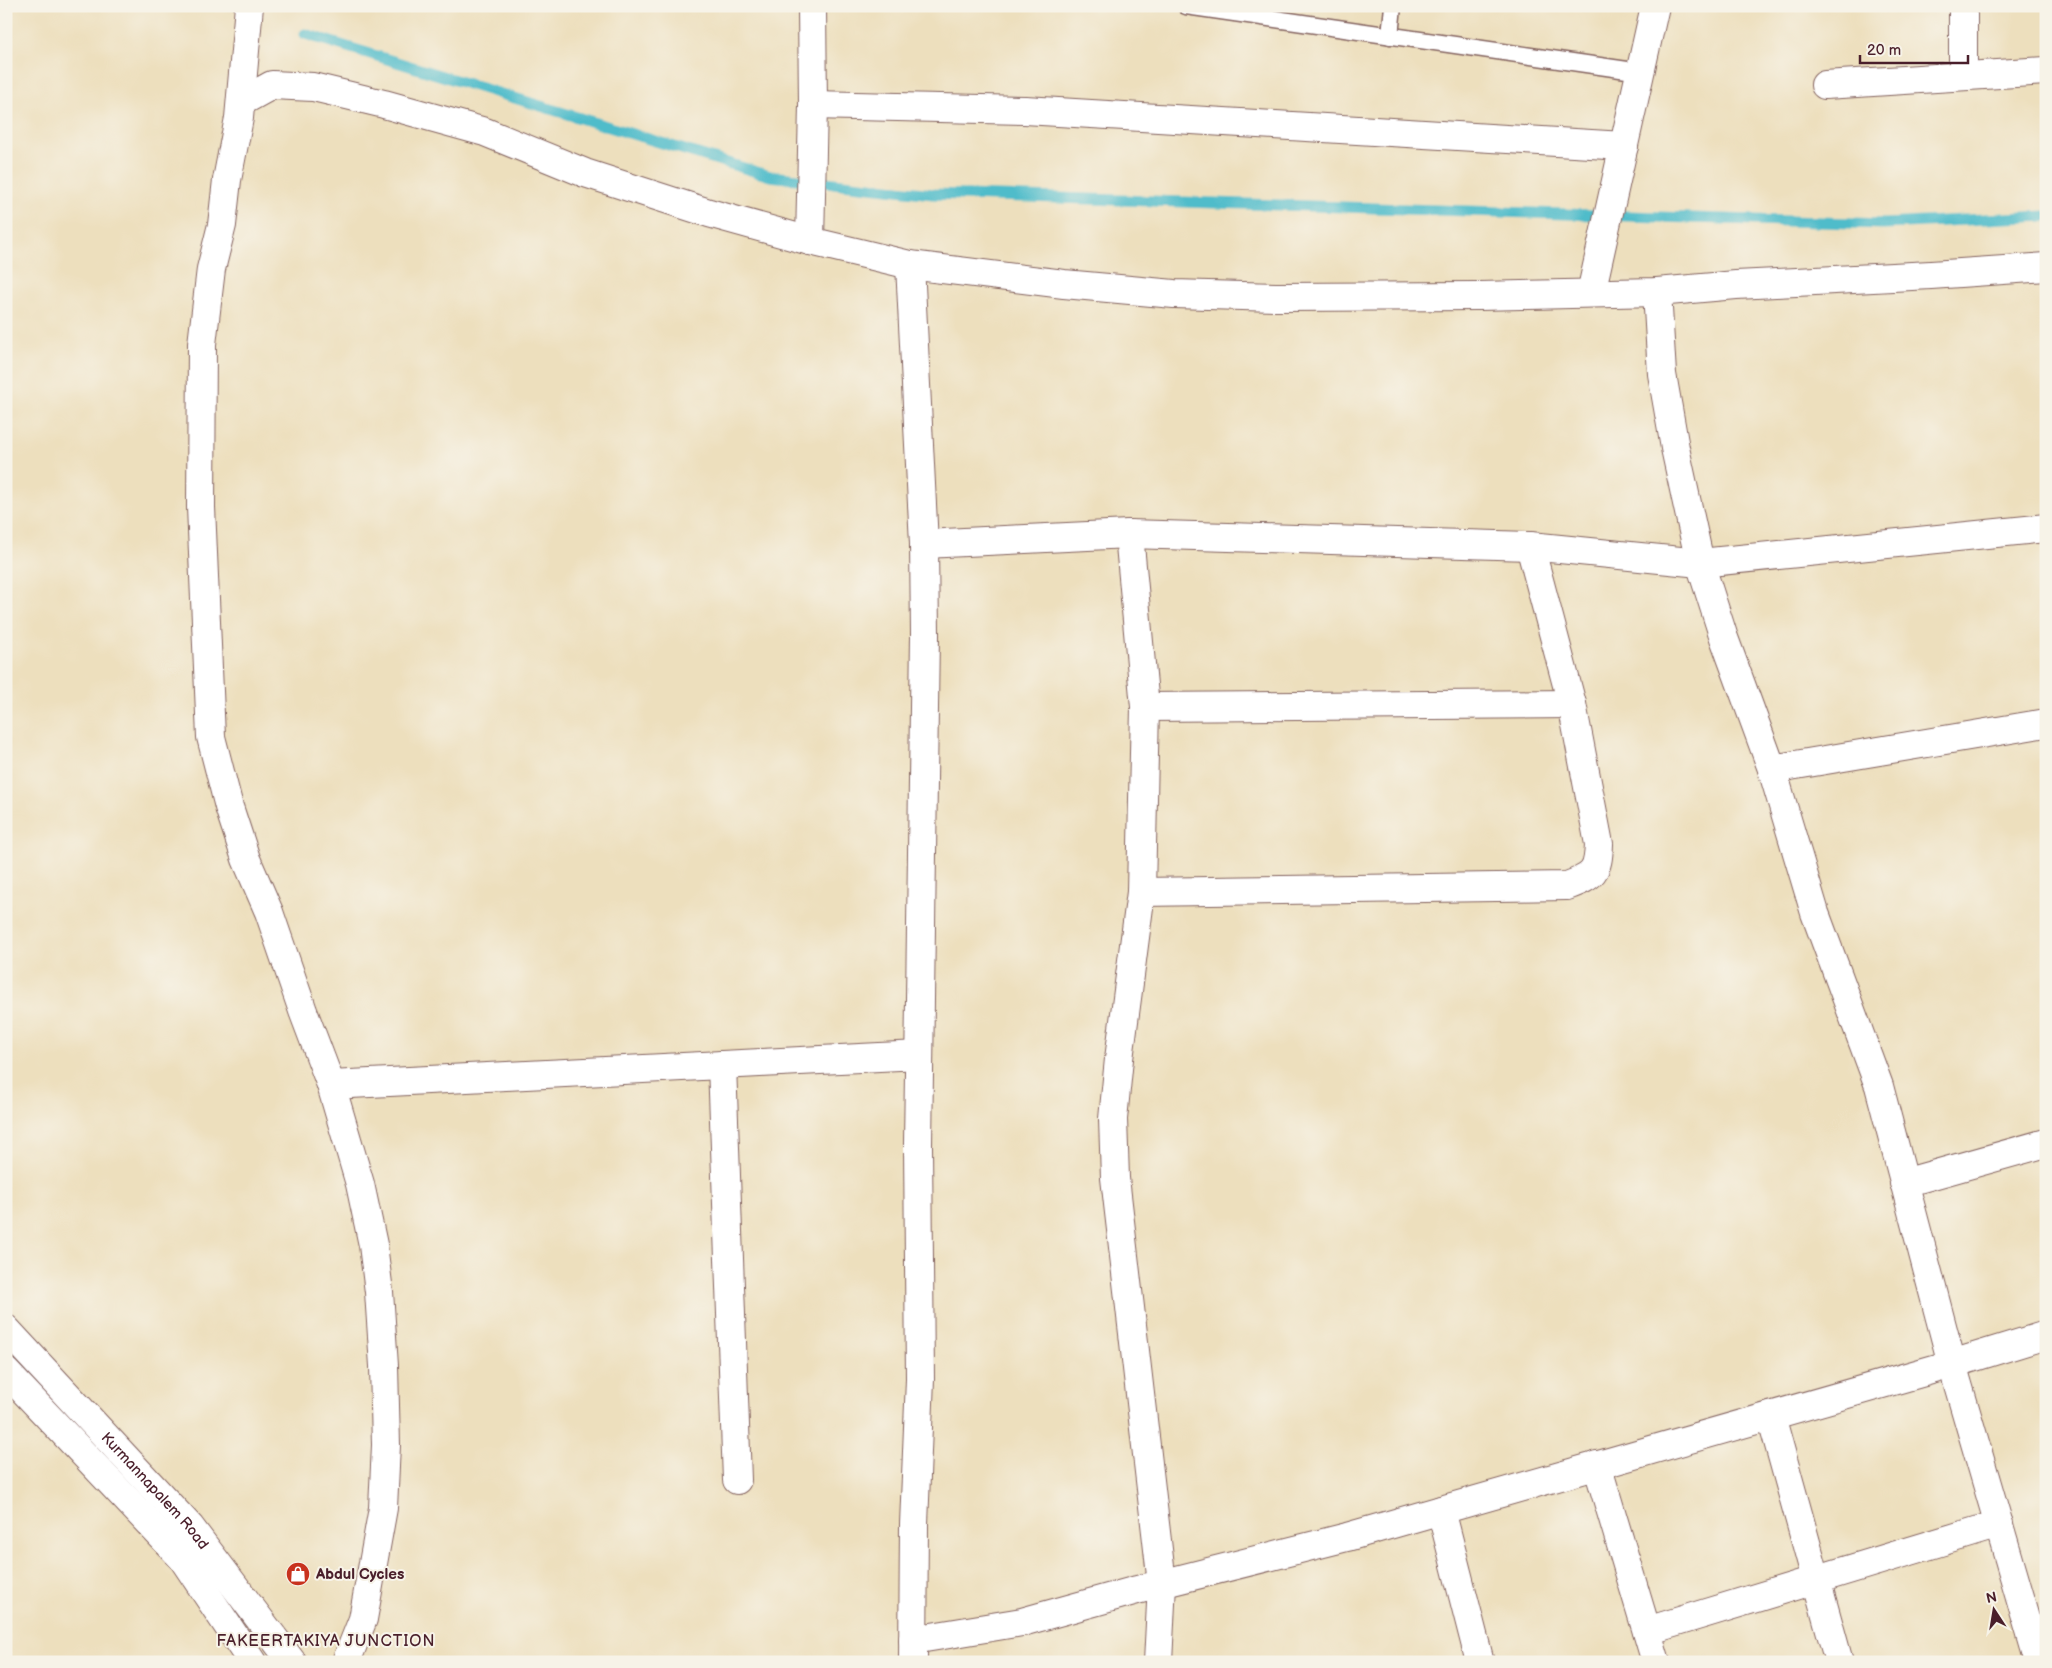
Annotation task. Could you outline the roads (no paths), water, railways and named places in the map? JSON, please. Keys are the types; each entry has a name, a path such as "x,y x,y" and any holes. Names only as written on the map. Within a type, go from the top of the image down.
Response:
{"street":[{"path":"249,6 241,102 227,180 222,225 211,269 202,344 201,507 211,737 229,807 246,859 269,912 331,1085 360,1184 373,1245 379,1292 384,1366 386,1445 383,1508 363,1619 346,1662"},
{"path":"810,241 813,105 812,6"},
{"path":"1591,293 1656,6"},
{"path":"1963,6 1963,76"},
{"path":"1825,86 2046,71"},
{"path":"241,102 272,85 313,87 485,132 585,173 709,213 810,241 910,265 1064,284 1174,294 1361,298 1657,292 1736,284 1931,276 2046,267"},
{"path":"813,105 1025,110 1624,146"},
{"path":"910,265 924,544 919,1055 920,1380 914,1524 913,1651 1162,1584 1347,1537 1952,1364 2046,1335"},
{"path":"1657,292 1662,374 1674,448 1700,563 1724,638 1772,769 1815,912 1879,1086 1952,1364 2039,1662"},
{"path":"924,544 1129,534 1530,546 1700,563 2046,528"},
{"path":"1129,534 1145,708 1141,892 1114,1110 1115,1178 1162,1584 1158,1662"},
{"path":"1141,892 1567,886 1586,879 1598,864 1599,844 1572,704 1530,546"},
{"path":"1145,708 1572,704"},
{"path":"1772,769 2046,724"},
{"path":"331,1085 919,1055"},
{"path":"722,1065 736,1480"},
{"path":"1904,1183 2046,1143"},
{"name":"Kurmannapalem Road","path":"6,1329 190,1527 292,1662"},
{"path":"6,1372 183,1559 252,1662"},
{"path":"1771,1416 1839,1662"},
{"path":"1597,1464 1656,1662"},
{"path":"1441,1510 1480,1662"},
{"path":"1647,1631 1999,1524"}],"lane":[{"path":"1186,6 1641,72"},
{"path":"1390,36 1393,6"}],"waterway":[{"path":"305,34 770,176 933,194 1884,224 2046,216"}],"place":[{"name":"Abdul Cycles","path":"298,1574"}],"district":[{"name":"FAKEERTAKIYA JUNCTION","path":"326,1640"}]}
